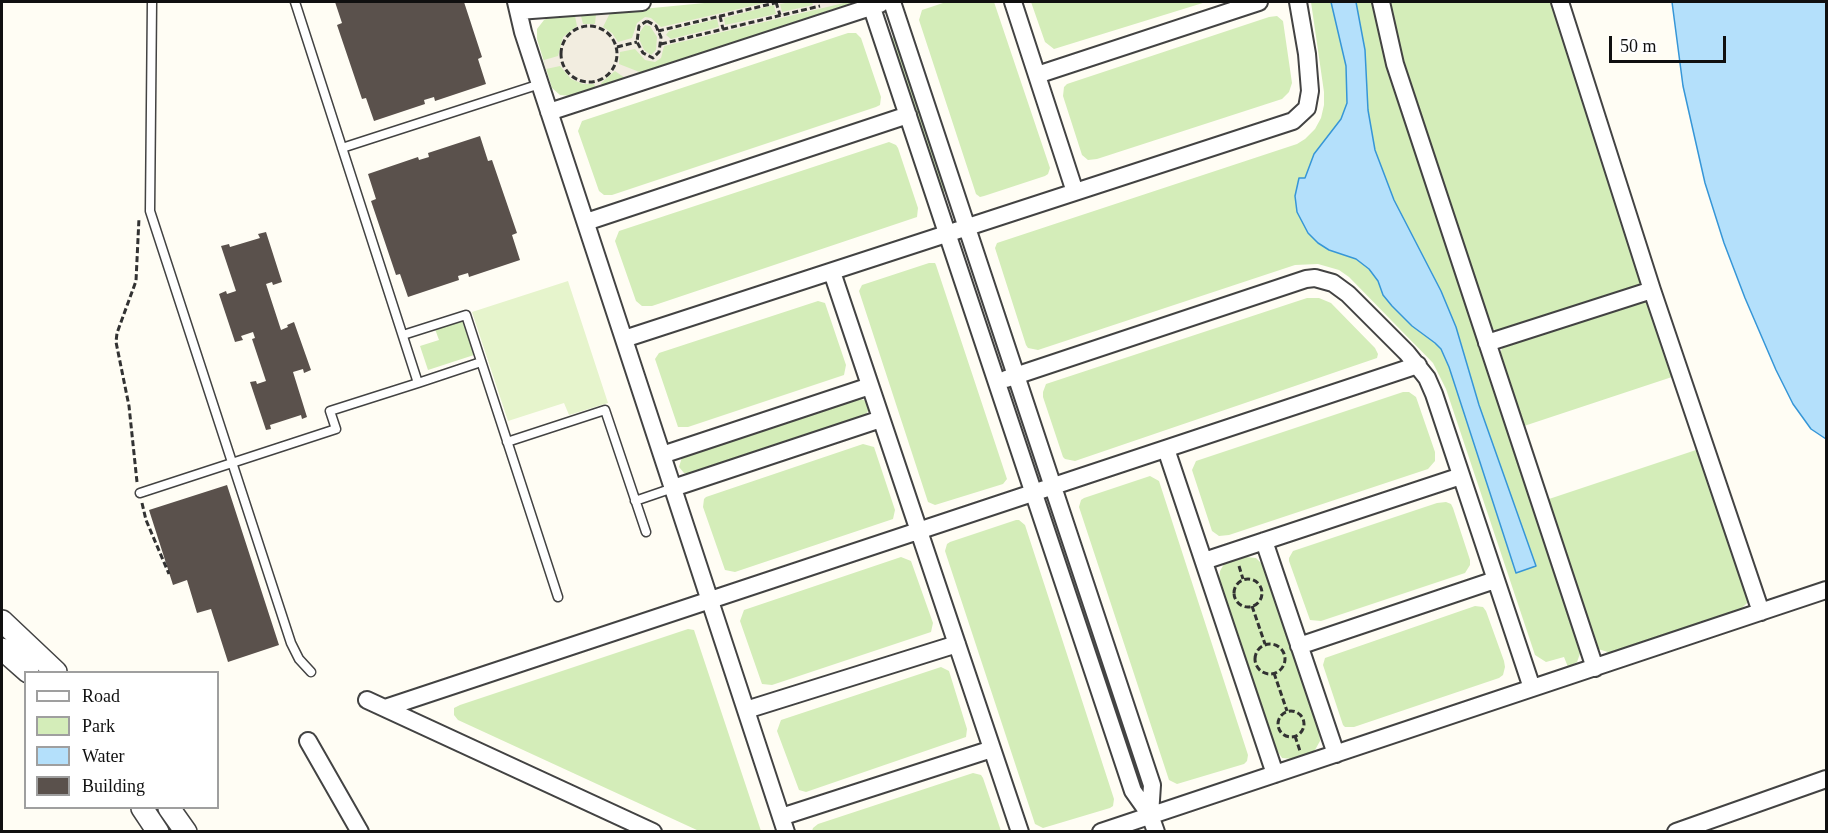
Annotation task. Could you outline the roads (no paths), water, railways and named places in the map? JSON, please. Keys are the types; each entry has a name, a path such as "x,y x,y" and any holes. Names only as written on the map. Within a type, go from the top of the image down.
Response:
{"street":[{"path":"642,2 517,6 549,112 784,824 992,749"},
{"path":"892,2 1152,785 1150,815"},
{"path":"1013,2 1075,192"},
{"path":"1037,75 1259,2"},
{"path":"624,339 1298,117 1307,108 1310,82 1298,2"},
{"path":"1381,2 1395,64 1595,668"},
{"path":"1560,2 1652,290 1761,612"},
{"path":"549,112 876,3 908,115 1133,791 1150,815 1156,831"},
{"path":"586,222 908,115"},
{"path":"832,272 1020,831"},
{"path":"996,382 1306,279 1315,278 1333,283 1341,288 1418,365 1434,394 1532,688"},
{"path":"1487,343 1652,290"},
{"path":"385,708 1418,365"},
{"path":"662,455 870,386"},
{"path":"673,488 881,419"},
{"path":"1166,449 1275,774"},
{"path":"1204,561 1461,476"},
{"path":"1264,541 1336,754"},
{"path":"1299,646 1495,580"},
{"path":"1101,831 1827,590"},
{"path":"2,621 55,671"},
{"path":"746,710 957,644"},
{"path":"2,649 26,671"},
{"path":"367,700 653,831"},
{"path":"308,741 360,831"},
{"path":"1676,831 1827,779"},
{"path":"143,809 158,831"},
{"path":"170,809 186,831"}],"lane":[{"path":"152,2 150,210 291,643 299,659 311,672"},
{"path":"295,2 418,383"},
{"path":"342,148 540,84"},
{"path":"403,335 466,315 558,597"},
{"path":"140,493 336,429 330,411 481,362"},
{"path":"507,442 604,410 646,532"},
{"path":"635,501 673,488"}],"water":[{"path":"1331,2 1356,2 1365,50 1368,110 1375,150 1394,200 1441,291 1456,327 1479,405 1536,566 1516,573 1449,367 1441,349 1412,326 1392,306 1383,295 1378,281 1369,269 1356,259 1329,250 1318,243 1308,233 1297,212 1295,196 1299,178 1305,178 1314,154 1341,119 1347,103 1346,66"},
{"path":"1672,2 1826,2 1826,439 1811,429 1793,404 1745,298 1724,243 1705,183 1683,86"}]}
